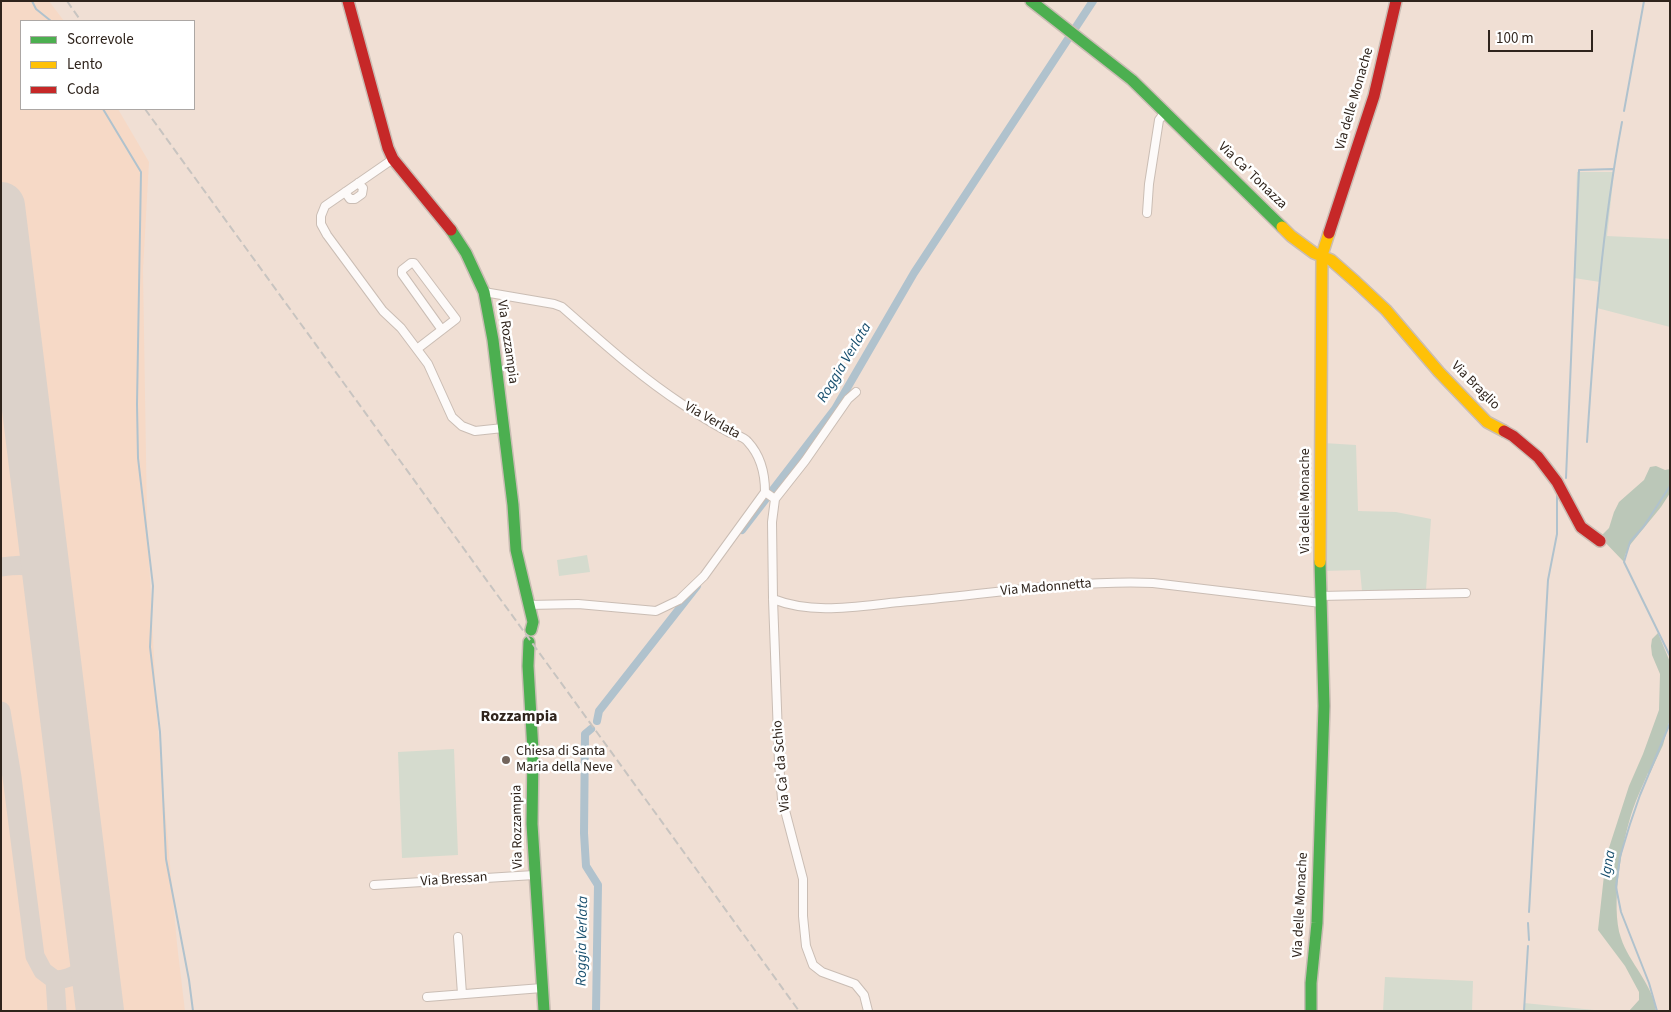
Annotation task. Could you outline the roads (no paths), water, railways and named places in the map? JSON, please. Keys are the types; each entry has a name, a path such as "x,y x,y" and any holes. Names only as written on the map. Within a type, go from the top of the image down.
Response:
{"street":[{"name":"Via Rozzampia","path":"348,1 373,97 393,159 448,226 466,253 484,292 491,331 515,526 516,550 533,622 531,630"},
{"name":"Via Ca' Tonazza","path":"1031,1 1132,80 1291,236 1314,253 1322,255"},
{"name":"Via delle Monache","path":"1311,1011 1311,983 1317,923 1324,706 1320,600 1322,255 1374,96 1396,1"},
{"path":"1147,213 1149,184 1159,120 1165,112"},
{"path":"393,159 325,206 321,216 321,224 383,311 401,328 428,364 452,417 462,426 475,431 503,428"},
{"name":"Via Braglio","path":"1322,255 1331,260 1386,310 1450,384 1487,422 1513,436 1538,457 1558,482 1581,527 1600,541"},
{"path":"417,348 442,330 456,319 414,263 411,263 402,270 402,274 442,330"},
{"name":"Via Verlata","path":"484,292 562,307 654,385 683,405 746,440 762,463 770,495"},
{"path":"528,605 578,604 656,611 679,600 704,576 770,495 805,461 848,399 856,392"},
{"name":"Via Ca' da Schio","path":"770,495 782,799 803,879 803,916 806,946 813,964 817,968 838,979 855,984 864,995 868,1011"},
{"name":"Via Madonnetta","path":"773,599 788,605 821,609 955,598 1074,584 1131,582 1320,600"},
{"path":"1320,600 1466,593"},
{"name":"Via Rozzampia","path":"529,642 528,666 534,751 532,824 534,875 544,1011"},
{"name":"Via Bressan","path":"374,885 534,875"},
{"path":"458,938 462,994"},
{"path":"427,997 542,988"}],"waterway":[{"path":"32,1 36,9 50,20"},
{"name":"Roggia Verlata","path":"742,530 835,409 914,273 1093,1"},
{"path":"1624,111 1644,1"},
{"path":"104,110 141,172 137,404 138,458 153,586 150,647 160,732 166,859 193,1011"},
{"path":"1587,442 1604,242 1622,122"},
{"path":"1566,478 1579,170 1613,169"},
{"name":"Igna","path":"1670,486 1644,526 1630,542 1624,562 1670,656"},
{"path":"1529,912 1548,580 1557,534 1557,493"},
{"name":"Roggia Verlata","path":"597,721 599,711 697,586"},
{"name":"Igna","path":"1657,1011 1649,983 1621,912 1616,887 1620,857 1630,824 1670,723"},
{"name":"Roggia Verlata","path":"591,729 585,734 584,833 586,866 598,885 596,1011"},
{"path":"1528,923 1529,940"},
{"path":"1524,1011 1528,946"}],"railway":[{"path":"67,1 80,20"},
{"path":"146,110 799,1011"}],"place":[{"name":"Chiesa di Santa Maria della Neve","path":"506,760"}],"district":[{"name":"Rozzampia","path":"519,717"}]}
